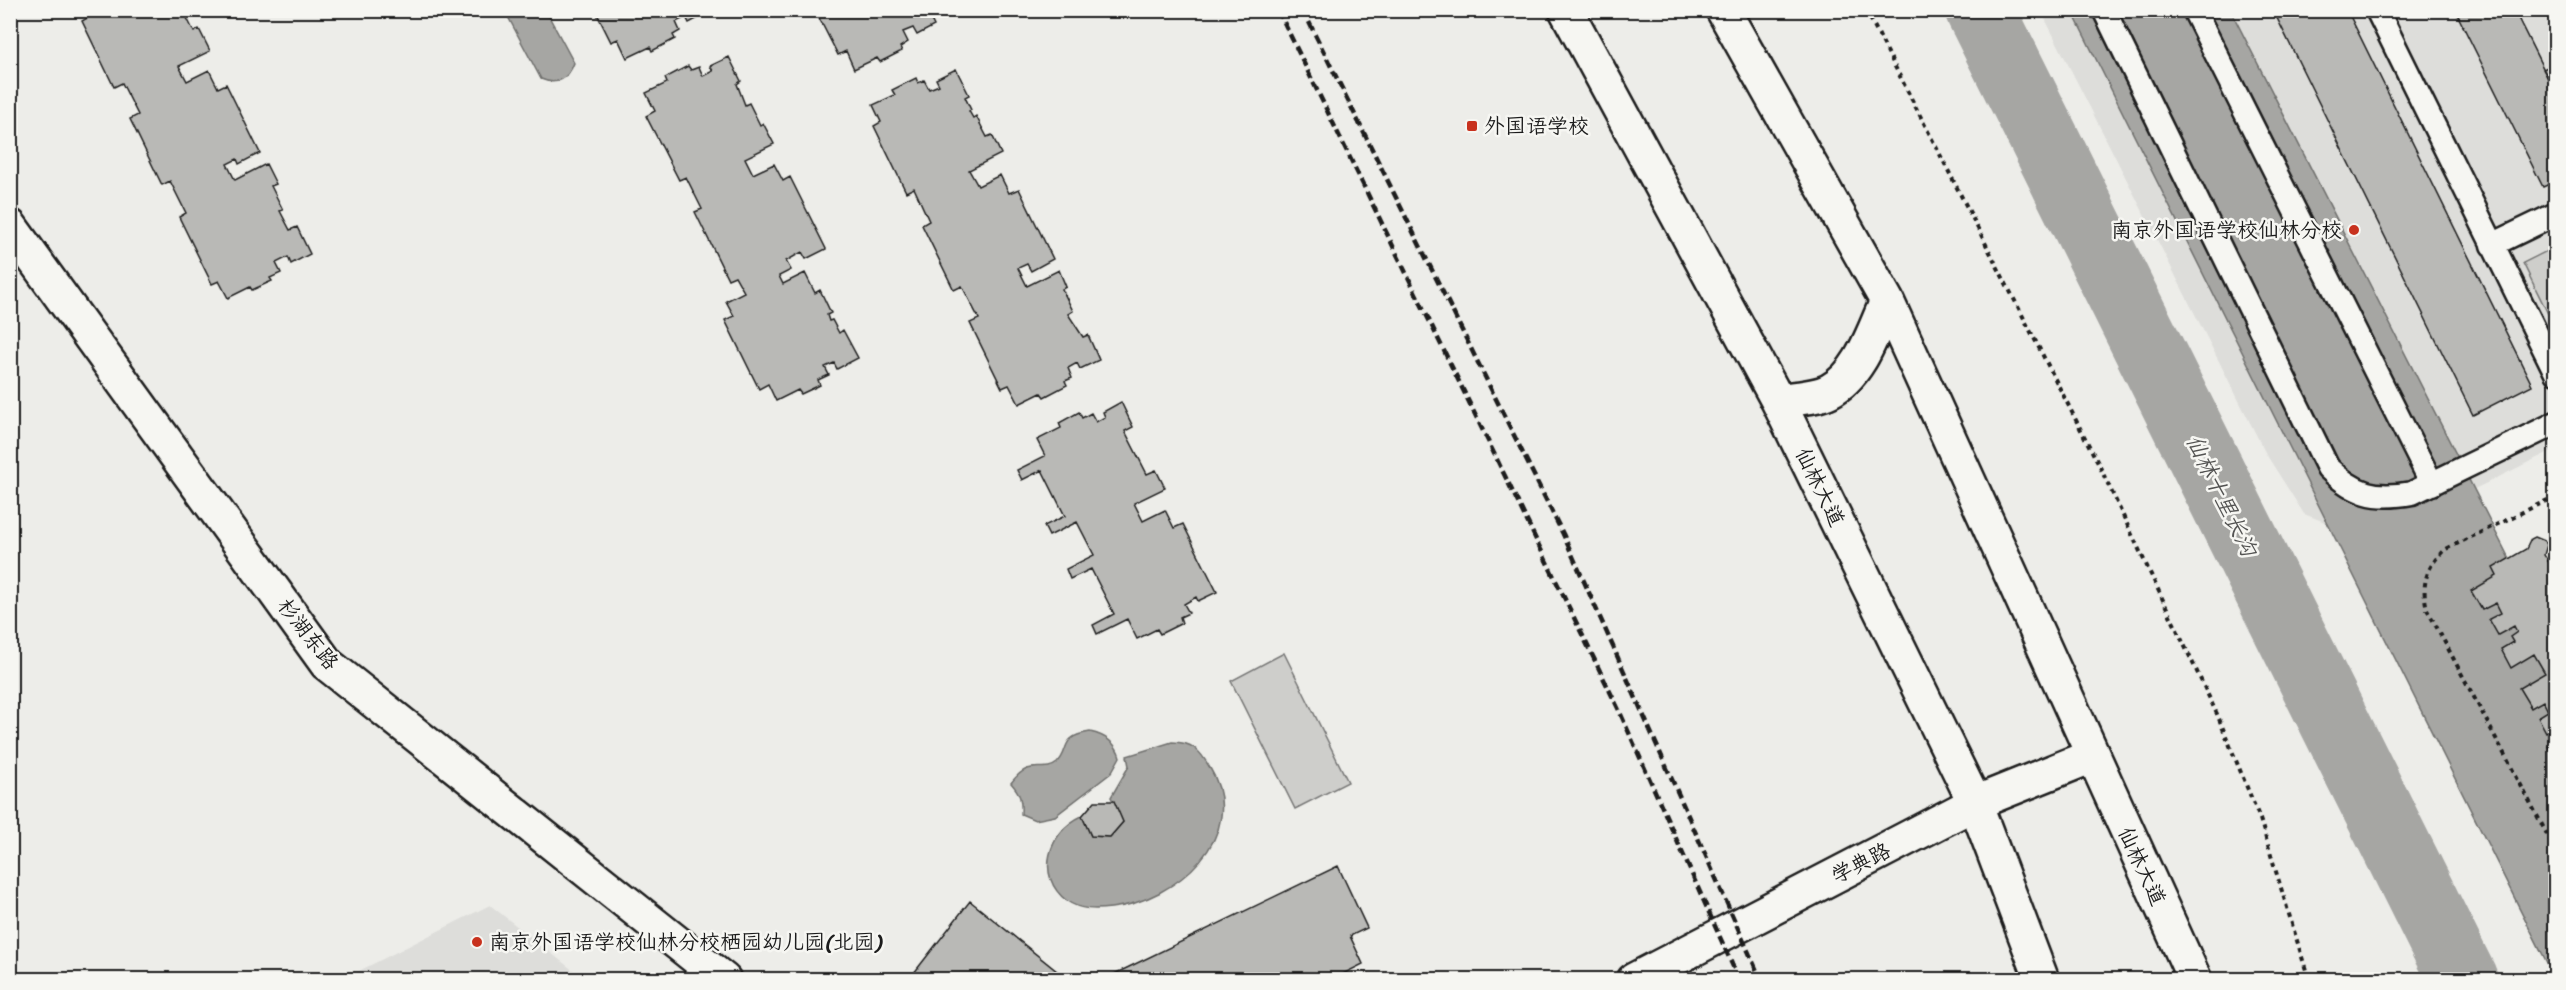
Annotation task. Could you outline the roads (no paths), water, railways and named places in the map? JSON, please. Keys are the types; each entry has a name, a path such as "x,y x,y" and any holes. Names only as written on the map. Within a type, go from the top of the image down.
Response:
{"main road":[{"name":"仙林大道","path":"1566,10 1778,401 1976,803 2042,980"},
{"name":"仙林大道","path":"1723,10 1887,301 2195,980"},
{"name":"杉湖东路","path":"10,226 327,664 724,980"},
{"path":"1778,401 1828,392 1851,373 1887,301"},
{"name":"学典路","path":"1634,980 1976,803 2092,756"}],"lane":[{"path":"2104,10 2328,468 2342,481 2357,491 2375,496 2394,497 2412,493 2556,423"},
{"path":"2194,10 2432,484"},
{"path":"2377,10 2556,373"},
{"path":"2493,245 2556,214"}],"waterway":[{"name":"仙林十里长沟","path":"1980,10 2463,980"}],"railway":[{"path":"1278,10 1618,708 1739,980"},
{"path":"1303,10 1563,534 1761,980"}],"place":[{"name":"外国语学校","path":"1472,126"},
{"name":"南京外国语学校仙林分校","path":"2354,230"},
{"name":"南京外国语学校仙林分校栖园幼儿园(北园)","path":"477,942"}]}
